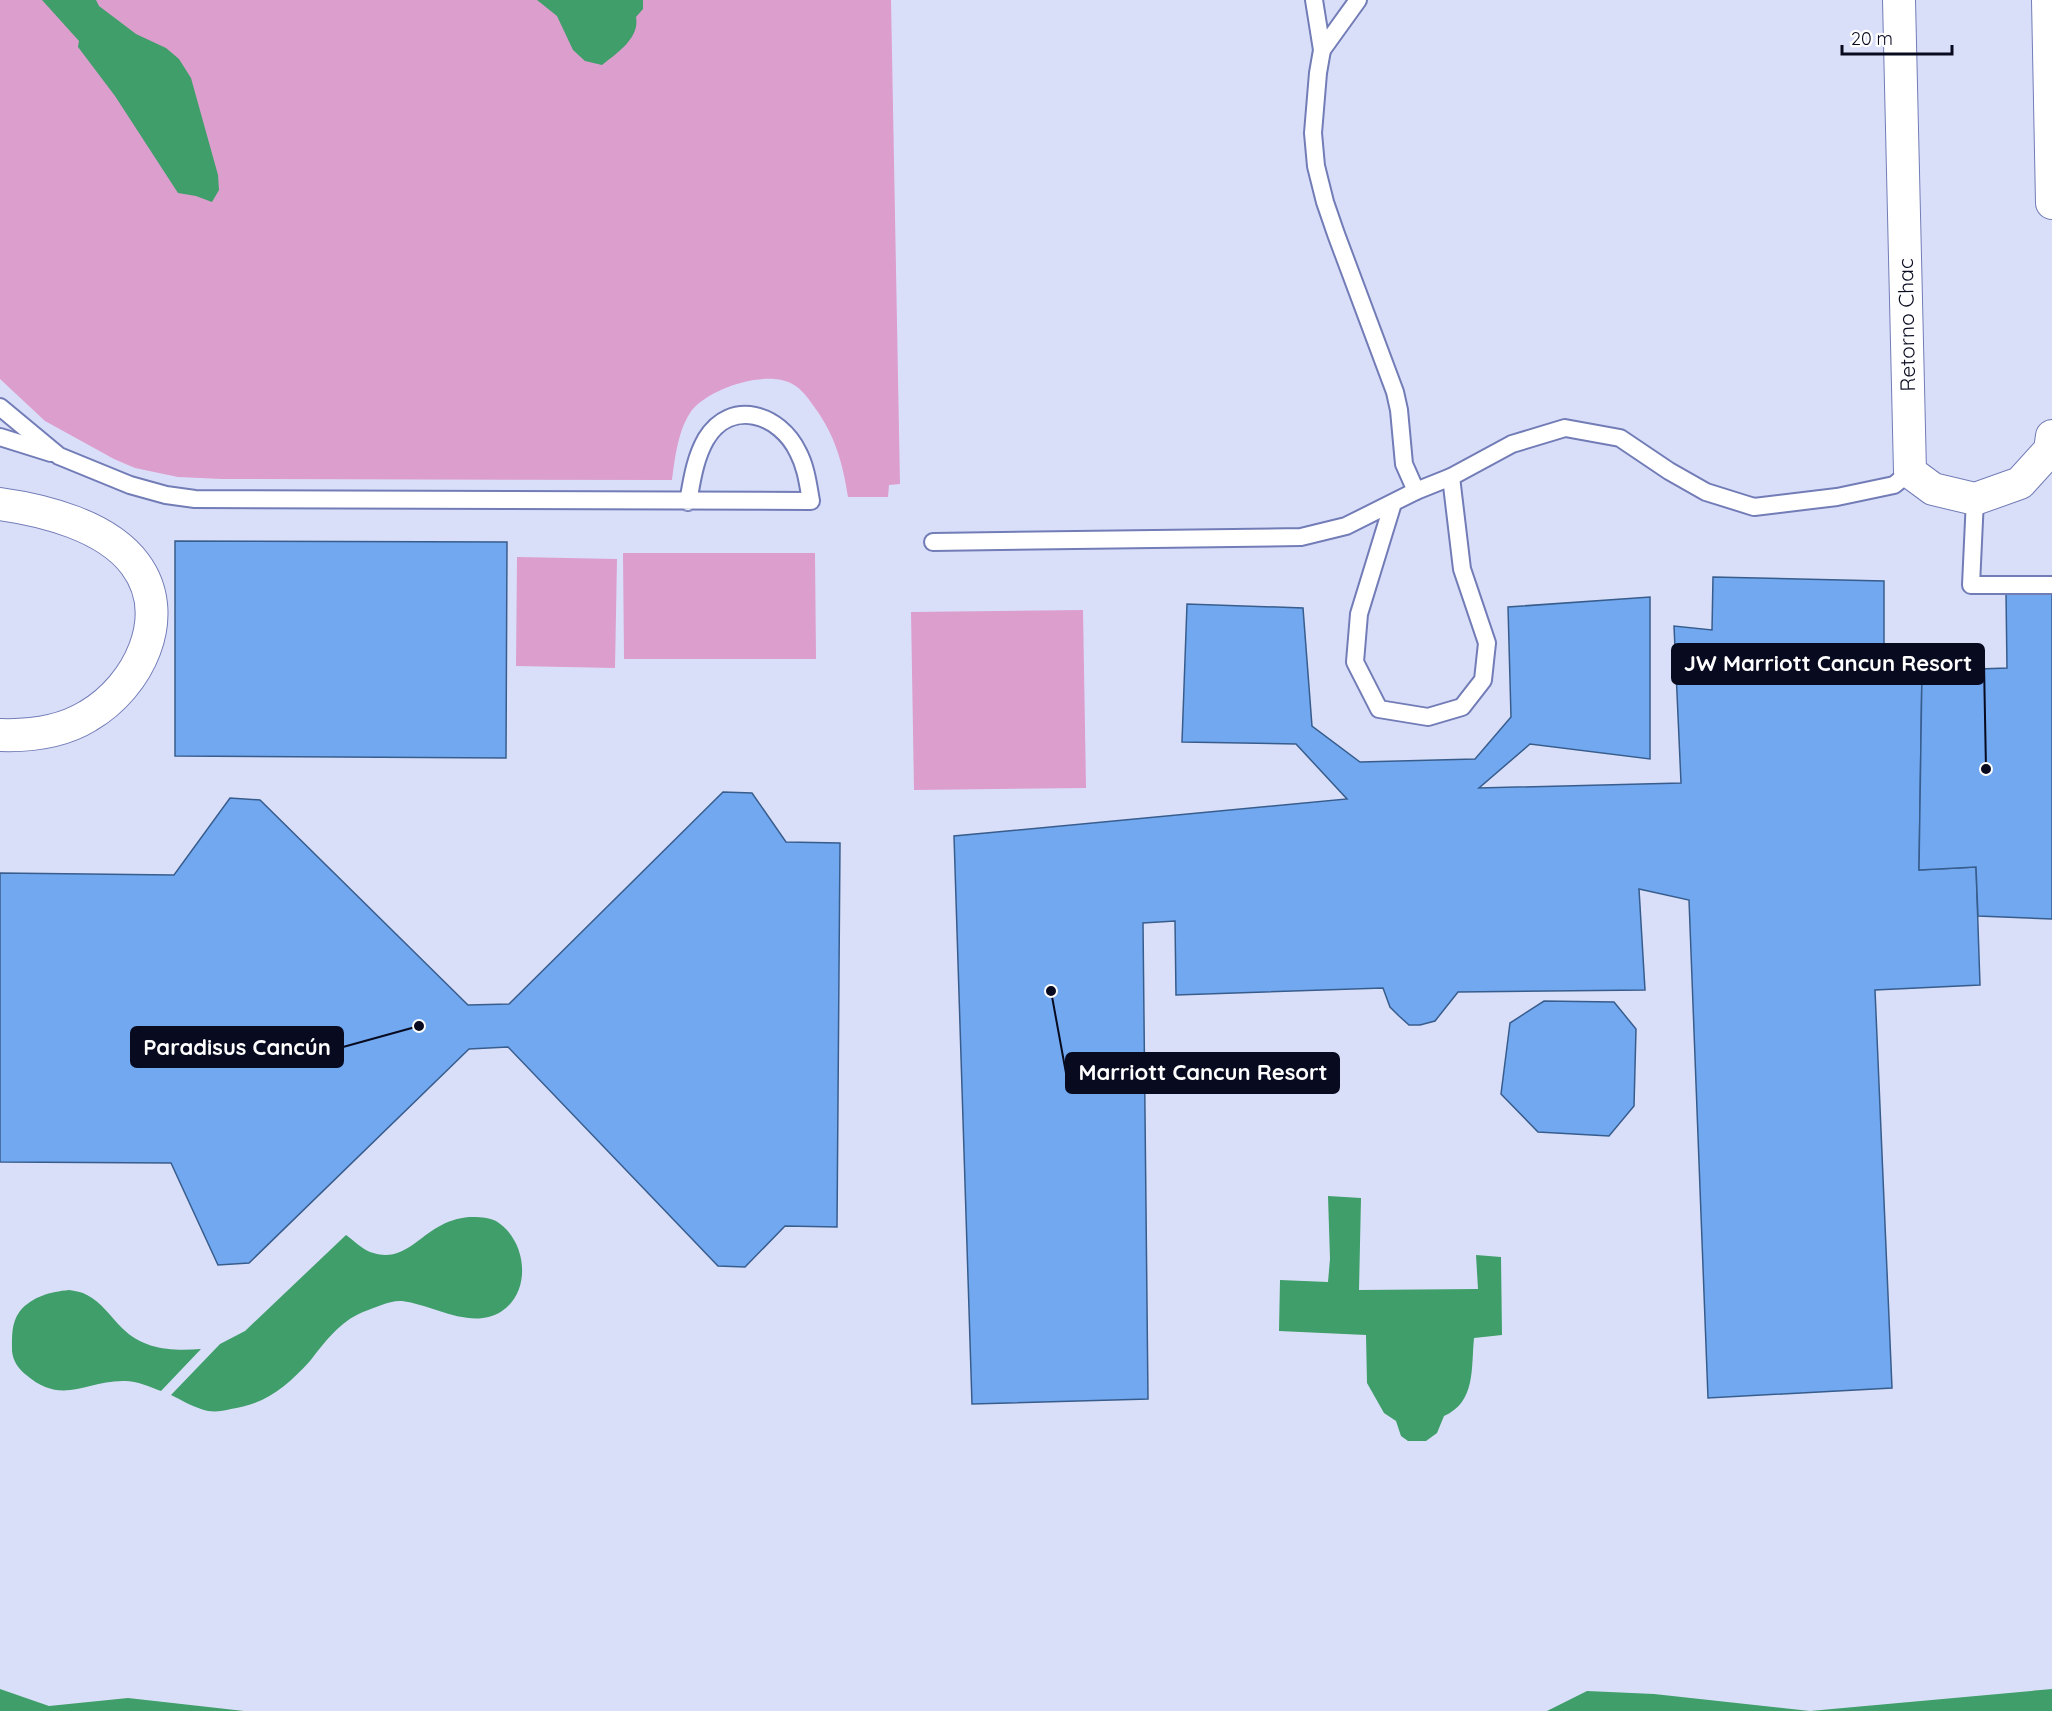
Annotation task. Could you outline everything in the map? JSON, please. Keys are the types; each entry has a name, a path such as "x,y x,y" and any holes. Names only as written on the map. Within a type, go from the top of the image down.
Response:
{"street":[{"name":"Retorno Chac","path":"1899,0 1910,472"},
{"path":"2048,0 2052,203"},
{"path":"1910,472 1933,489 1975,500 2020,483 2050,450 2052,436"},
{"path":"0,504 65,518 114,544 137,566 147,587 152,609 150,634 140,662 119,691 105,705 87,717 56,729 19,736 0,735"}],"lane":[{"path":"1314,0 1322,50 1313,133 1316,166 1336,234 1395,392 1404,464 1416,491"},
{"path":"1322,50 1358,0"},
{"path":"0,407 59,456"},
{"path":"0,437 59,456 130,485 166,495 195,499 688,502 811,501 806,472 798,450 785,431 767,420 746,413 724,419 706,438 694,467 688,502"},
{"path":"933,542 1301,537 1346,526 1416,491 1451,477 1512,444 1565,428 1620,438 1669,471 1706,492 1754,507 1837,497 1894,485 1910,472"},
{"path":"1392,503 1359,614 1355,662 1379,709 1428,717 1462,707 1483,680 1484,671 1486,644 1462,569 1451,477"},
{"path":"1975,500 1971,585 2052,585"}],"shaded area":[{"path":"0,0 891,0 900,484 889,485 888,497 848,497 837,450 822,418 800,389 786,381 773,379 758,379 727,387 713,394 692,410 680,435 672,480 222,479 178,477 135,468 114,459 45,421 0,379"},
{"path":"42,0 96,0 99,6 136,34 166,48 179,59 191,78 218,175 219,190 212,202 178,193 115,96 78,47 79,41"},
{"path":"537,0 643,0 643,9 636,17 636,25 631,38 602,65 585,61 573,50 557,16"},
{"path":"623,553 815,553 816,659 624,659"},
{"path":"517,557 617,559 615,668 516,666"},
{"path":"1083,610 1086,788 914,790 911,612"},
{"path":"1328,1196 1361,1198 1359,1290 1478,1289 1476,1255 1501,1257 1502,1335 1474,1338 1472,1372 1467,1393 1454,1410 1444,1416 1437,1433 1426,1441 1408,1441 1401,1436 1396,1421 1384,1413 1367,1383 1366,1335 1279,1331 1280,1280 1328,1282 1330,1259"},
{"path":"469,1217 496,1221 506,1229 519,1252 522,1278 512,1302 502,1311 490,1316 466,1318 414,1303 397,1301 387,1303 347,1321 333,1333 292,1379 275,1393 255,1403 243,1407 208,1411 171,1395 220,1344 245,1331 346,1235 370,1252 390,1255 407,1248 446,1223"},
{"path":"69,1290 92,1298 122,1328 140,1341 159,1348 201,1349 161,1391 130,1381 111,1382 74,1390 51,1389 39,1384 22,1372 13,1358 12,1335 15,1320 20,1311 36,1298"},
{"path":"0,1689 49,1706 128,1698 244,1711 0,1711"},
{"path":"2052,1689 2052,1711 1810,1711"},
{"path":"1587,1691 1654,1694 1810,1711 1547,1711"}],"building":[{"path":"175,541 507,542 506,758 175,756"},
{"path":"1713,577 1884,581 1884,656 1920,654 1922,671 1919,870 1976,867 1980,985 1875,990 1892,1388 1708,1398 1689,900 1639,889 1645,990 1458,992 1435,1021 1420,1025 1409,1025 1390,1007 1383,988 1176,995 1175,921 1143,923 1148,1399 972,1404 954,836 1347,799 1296,744 1182,742 1187,604 1303,608 1312,726 1360,762 1475,759 1511,717 1508,607 1650,597 1650,759 1530,744 1479,788 1681,783 1674,626 1712,630"},
{"path":"2006,593 2052,593 2052,919 1978,916 1976,867 1919,870 1922,671 2007,668"},
{"path":"723,792 752,793 786,842 840,843 837,1227 785,1226 745,1267 718,1266 508,1047 469,1049 249,1263 218,1265 171,1163 0,1162 0,873 174,875 230,798 260,800 468,1005 509,1004"},
{"path":"1544,1001 1614,1002 1636,1029 1634,1106 1609,1136 1538,1132 1501,1094 1510,1023"}],"place":[{"name":"JW Marriott Cancun Resort","path":"1986,769"},
{"name":"Marriott Cancun Resort","path":"1051,991"},
{"name":"Paradisus Cancún","path":"419,1026"}]}
